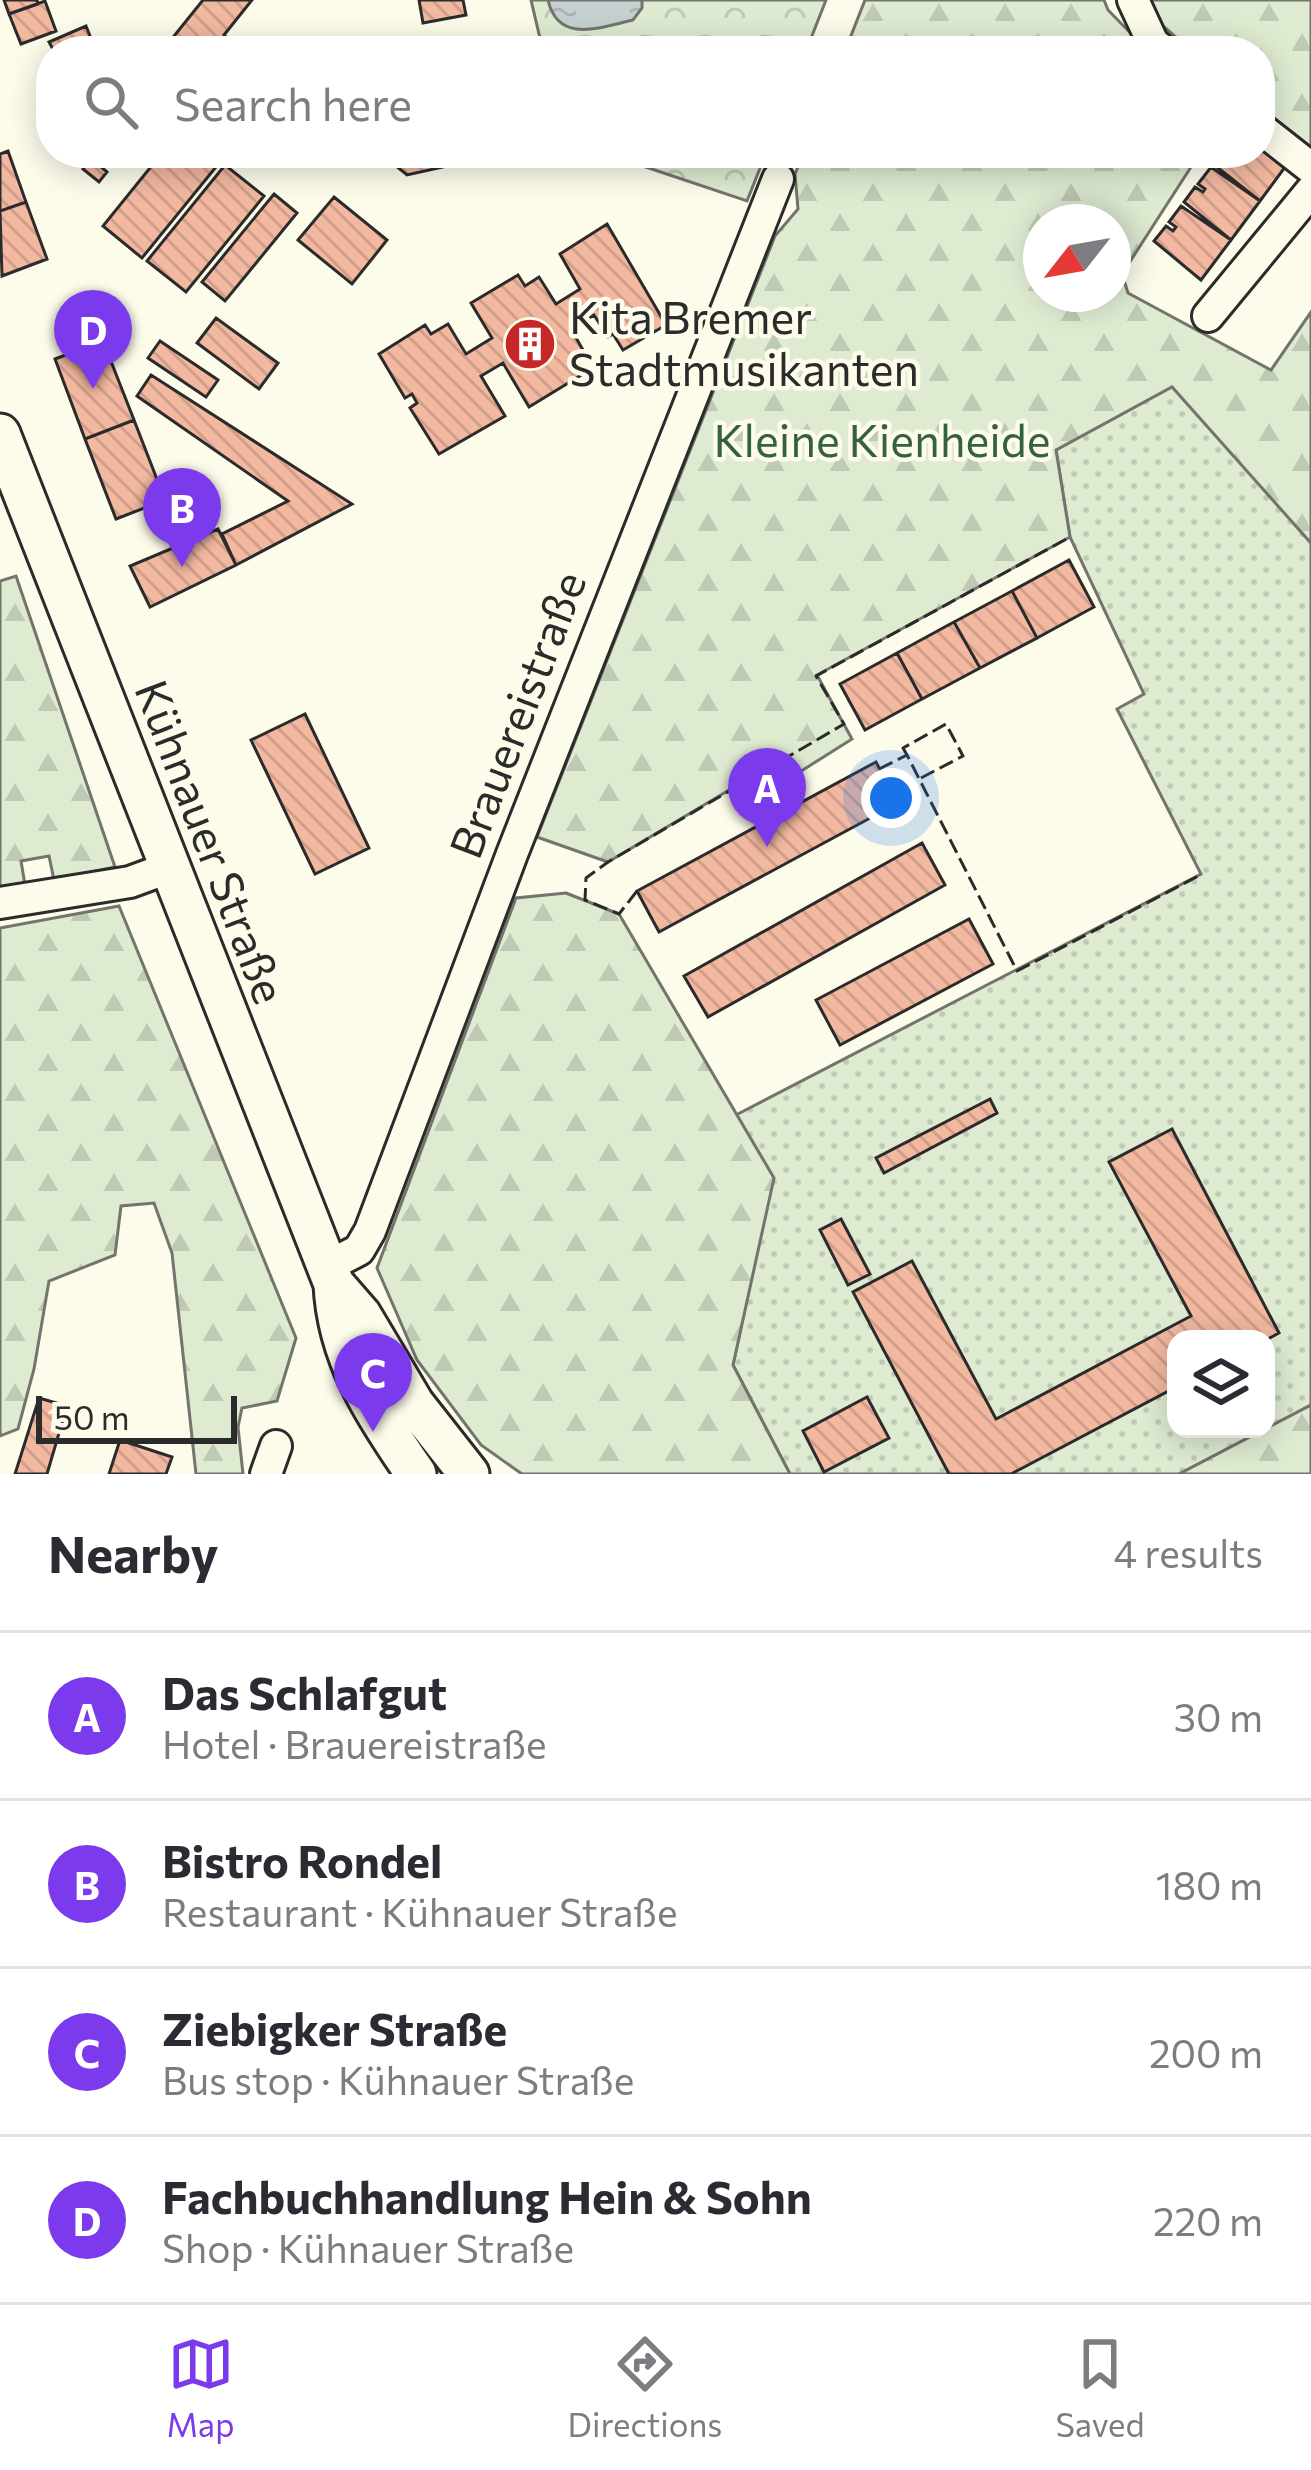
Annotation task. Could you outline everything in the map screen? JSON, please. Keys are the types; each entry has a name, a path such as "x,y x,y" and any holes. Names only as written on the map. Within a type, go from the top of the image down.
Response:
{"main road":[{"name":"Kühnauer Straße","path":"0,434 330,1275 335,1321 351,1366 416,1474"},
{"name":"Kühnauer Straße","path":"330,1275 361,1315 414,1404 469,1474"}],"street":[{"path":"1133,0 1149,36"},
{"path":"1275,140 1311,168"},
{"name":"Brauereistraße","path":"330,1275 358,1250 370,1231 512,854 778,179"},
{"path":"1208,316 1311,191"},
{"path":"0,903 130,882 168,868"}],"green space":[{"path":"531,0 826,0 812,36 539,36"},
{"path":"865,0 1104,0 1133,36 851,36"},
{"path":"1147,0 1311,0 1311,155 1275,123 1275,36 1174,36 1157,21"},
{"path":"649,168 760,168 747,201"},
{"name":"Kleine Kienheide","path":"798,168 1190,168 1131,260 1131,204 1023,204 1023,312 1131,312 1131,295 1271,370 1311,312 1311,543 1172,387 1056,450 1070,537 817,675 852,739 768,792 751,777 608,862 537,837 775,236 798,209"},
{"path":"1173,386 1311,543 1311,1405 1275,1424 1275,1330 1167,1330 1167,1438 1248,1438 1179,1474 790,1474 733,1365 773,1178 736,1115 1201,874 1117,709 1144,694 1070,537 1056,450"},
{"path":"16,576 115,867 54,880 49,856 21,861 25,885 0,890 0,581"},
{"path":"566,893 619,914 774,1178 733,1365 790,1474 522,1474 481,1445 417,1360 377,1268 516,898"},
{"path":"119,906 296,1338 277,1401 242,1408 238,1427 243,1474 196,1474 172,1253 154,1203 121,1206 115,1255 49,1281 18,1429 0,1436 0,928"},
{"path":"1311,1405 1311,1474 1179,1474 1248,1438 1275,1438 1275,1424"}],"water":[{"path":"548,0 642,0 642,8 633,20 570,28 553,14"}],"building":[{"path":"4,0 37,0 38,4 9,14"},
{"path":"203,0 252,0 225,36 174,36"},
{"path":"419,0 463,0 466,15 423,23"},
{"path":"45,1 56,31 21,44 9,14"},
{"path":"86,26 90,36 63,36"},
{"path":"8,151 26,202 0,211 0,154"},
{"path":"1275,153 1288,163 1260,201 1218,168 1275,168"},
{"path":"102,168 107,172 99,182 83,169"},
{"path":"150,168 215,168 142,258 103,226"},
{"path":"223,168 264,196 186,292 147,261"},
{"path":"398,168 438,168 407,175"},
{"path":"1212,168 1260,201 1231,240 1184,202 1195,187 1203,192 1198,184"},
{"path":"274,194 297,213 225,301 202,282"},
{"path":"334,197 387,240 352,284 298,240"},
{"path":"26,202 47,259 2,276 0,211"},
{"path":"1181,206 1231,240 1201,280 1154,241 1166,226 1173,231 1176,227 1169,222"},
{"name":"Kita Bremer Stadtmusikanten","path":"607,224 666,325 623,350 594,315 571,329 583,350 572,357 583,374 529,407 503,363 481,376 505,416 439,454 410,408 417,403 412,394 405,398 379,354 425,325 431,334 448,324 466,354 492,338 471,303 518,275 525,286 539,277 556,304 580,289 560,254"},
{"path":"216,318 278,363 259,389 197,343"},
{"path":"103,341 134,420 85,439 55,359"},
{"path":"160,341 218,380 206,397 148,358"},
{"path":"151,375 352,504 236,565 222,534 288,501 137,396"},
{"path":"134,420 165,500 116,519 85,439"},
{"path":"218,529 236,565 150,607 130,566"},
{"path":"1069,560 1094,607 1037,638 1012,591"},
{"path":"1012,591 1037,638 980,668 954,622"},
{"path":"954,622 980,668 922,699 897,653"},
{"path":"897,653 922,699 865,730 840,684"},
{"path":"305,714 369,848 315,874 251,740"},
{"path":"876,762 898,803 659,932 637,891"},
{"path":"922,843 945,885 708,1017 684,976"},
{"path":"969,919 993,964 840,1045 816,1000"},
{"path":"990,1099 997,1113 884,1173 876,1158"},
{"path":"1172,1129 1279,1333 1167,1330 1167,1392 1011,1474 949,1474 853,1292 912,1261 996,1419 1191,1316 1109,1162"},
{"path":"841,1219 870,1274 848,1285 820,1230"},
{"path":"867,1397 889,1438 824,1472 803,1431"},
{"path":"39,1398 67,1406 47,1474 15,1474"},
{"path":"120,1440 172,1457 166,1474 109,1474"}],"fence":[{"path":"637,891 619,914 585,900 586,878 608,862 844,724 816,676 1070,537"},
{"path":"907,755 903,748 946,724 963,756 919,779"},
{"path":"879,769 907,755 1017,971 1202,874"}],"place":[{"name":"Kita Bremer Stadtmusikanten","path":"530,344"},
{"name":"Fachbuchhandlung Hein & Sohn","path":"93,389"},
{"name":"Bistro Rondel","path":"182,567"},
{"name":"Das Schlafgut","path":"767,847"},
{"name":"Ziebigker Straße","path":"373,1432"}]}
